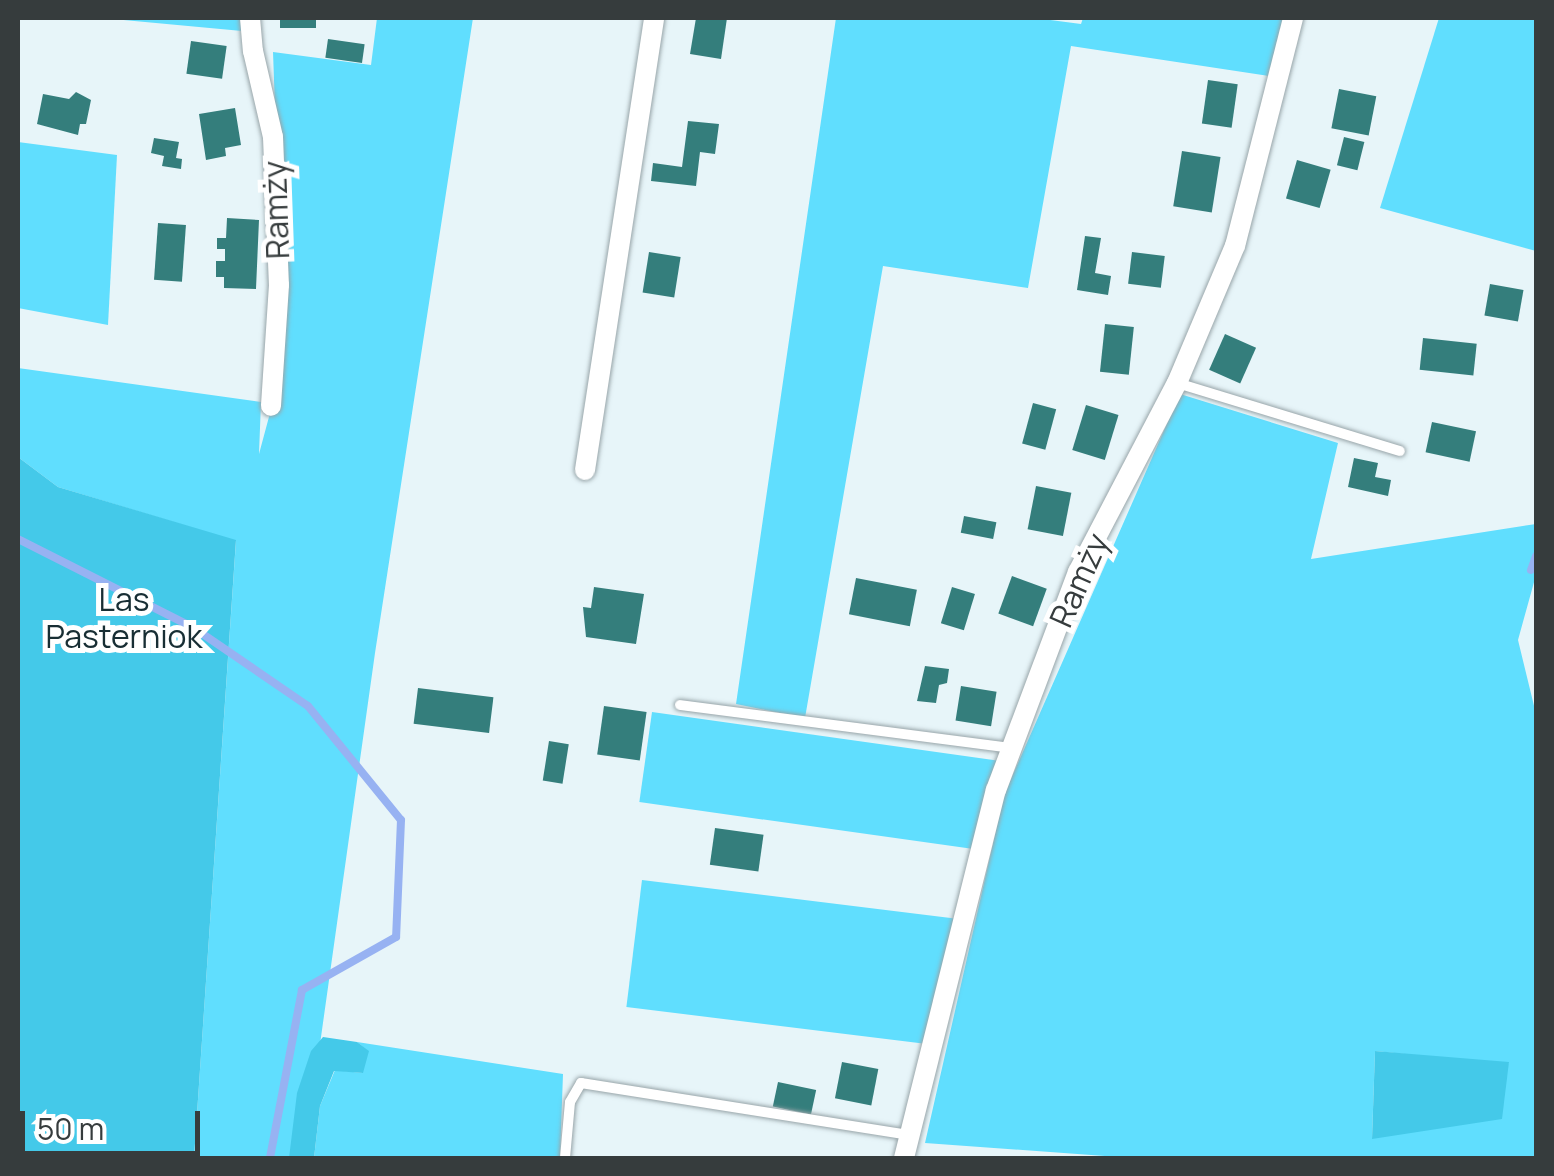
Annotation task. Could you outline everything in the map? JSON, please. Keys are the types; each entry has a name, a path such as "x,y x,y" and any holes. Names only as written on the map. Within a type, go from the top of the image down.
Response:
{"street":[{"name":"Ramży","path":"250,18 252,51 273,137 279,284 271,406"},
{"path":"585,470 654,18"},
{"name":"Ramży","path":"904,1158 996,790 1078,572 1177,383 1235,246 1293,18"}],"lane":[{"path":"1177,383 1400,452"},
{"path":"680,705 1012,748"},
{"path":"565,1158 570,1102 581,1082 910,1135"}],"shaded area":[{"path":"102,18 240,18 242,31"},
{"path":"377,18 473,18 375,653 304,1158 194,1158 236,541 58,487 18,457 18,368 261,402 259,454 284,361 273,52 371,65"},
{"path":"836,18 1035,18 1081,24 1083,18 1284,18 1269,76 1071,46 1028,288 883,266 805,718 736,704"},
{"path":"1439,18 1536,18 1536,251 1380,208"},
{"path":"18,142 117,155 108,325 18,308"},
{"path":"1180,394 1338,443 1311,559 1536,524 1536,575 1518,640 1536,714 1536,1158 1132,1158 925,1143 1004,795","holes":["1375,1051 1509,1063 1372,1138"]},
{"path":"652,712 999,761 986,851 639,802"},
{"path":"642,880 955,918 939,1045 626,1007"},
{"path":"357,1042 563,1074 560,1158 314,1158 320,1106 335,1070 362,1073 368,1051"}],"green space":[{"name":"Las Pasterniok","path":"18,457 58,487 236,540 194,1158 18,1158"},
{"path":"323,1037 357,1042 369,1051 363,1073 334,1071 320,1106 314,1158 289,1158 297,1093 311,1051"},
{"path":"1375,1051 1509,1062 1502,1119 1372,1139"}],"building":[{"path":"280,18 316,18 316,28 280,28"},
{"path":"696,18 727,18 721,59 690,54"},
{"path":"328,39 365,44 362,63 325,58"},
{"path":"191,41 227,46 222,79 186,74"},
{"path":"1208,80 1238,84 1232,128 1202,124"},
{"path":"1339,89 1376,96 1369,136 1331,128"},
{"path":"76,92 91,100 86,124 80,124 78,135 37,124 43,94 69,99"},
{"path":"235,108 241,145 225,148 226,156 206,160 199,114"},
{"path":"688,121 719,124 715,154 700,152 696,186 651,181 653,163 682,167"},
{"path":"1344,137 1364,142 1357,170 1337,165"},
{"path":"154,138 179,142 176,158 182,159 181,169 162,166 164,156 151,153"},
{"path":"1182,151 1221,157 1212,212 1173,206"},
{"path":"1297,160 1331,170 1320,208 1286,198"},
{"path":"227,218 259,220 256,289 224,288 224,277 216,277 216,261 225,261 225,249 217,249 217,238 226,238"},
{"path":"158,223 186,225 182,282 154,280"},
{"path":"1085,236 1101,238 1095,273 1111,276 1108,295 1077,290"},
{"path":"649,252 681,257 674,298 643,292"},
{"path":"1132,252 1165,256 1161,288 1128,284"},
{"path":"1490,284 1523,290 1518,321 1484,316"},
{"path":"1105,324 1134,327 1129,375 1100,372"},
{"path":"1225,334 1256,348 1240,383 1209,370"},
{"path":"1423,338 1477,344 1473,375 1420,370"},
{"path":"1033,403 1056,409 1045,450 1022,444"},
{"path":"1086,405 1119,415 1105,460 1072,450"},
{"path":"1432,422 1476,431 1470,462 1426,452"},
{"path":"1354,458 1378,463 1375,477 1391,480 1388,496 1348,487"},
{"path":"1036,486 1071,493 1063,536 1028,529"},
{"path":"964,516 996,522 993,539 961,533"},
{"path":"1012,576 1047,589 1033,626 998,614"},
{"path":"856,578 917,590 910,626 849,614"},
{"path":"594,587 644,594 636,644 586,637 583,607 591,608"},
{"path":"952,587 975,594 964,630 941,623"},
{"path":"925,666 949,669 947,683 939,685 936,703 917,701"},
{"path":"961,686 997,692 991,726 956,721"},
{"path":"418,688 493,697 489,733 414,724"},
{"path":"604,706 647,712 640,761 597,755"},
{"path":"549,741 569,744 562,784 543,781"},
{"path":"715,828 764,835 758,871 710,865"},
{"path":"842,1062 878,1069 871,1105 835,1098"},
{"path":"778,1082 816,1090 811,1115 773,1106"}],"waterway":[{"path":"18,539 194,628 308,706 401,820 396,937 302,990 270,1158"},
{"path":"1531,570 1536,556"}]}
